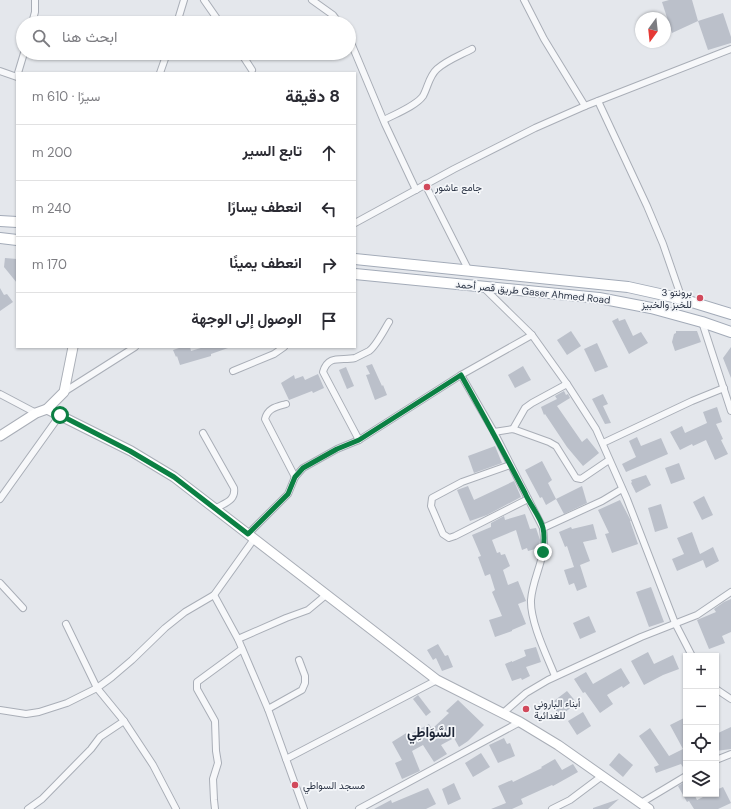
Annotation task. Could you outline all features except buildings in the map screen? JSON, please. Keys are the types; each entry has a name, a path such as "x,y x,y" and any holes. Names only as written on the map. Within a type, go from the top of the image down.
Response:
{"main road":[{"path":"0,221 16,222"},
{"path":"0,238 16,240"},
{"name":"طريق قصر أحمد Gaser Ahmed Road","path":"356,258 628,287 682,299 731,314"},
{"name":"طريق قصر أحمد Gaser Ahmed Road","path":"356,274 599,298 651,308 702,322 731,332"}],"street":[{"path":"34,16 35,0"},
{"path":"179,16 184,0"},
{"path":"204,0 215,16"},
{"path":"312,0 334,16"},
{"path":"524,0 544,39 585,106"},
{"path":"384,120 419,101 426,90 430,78 437,69 472,49"},
{"path":"356,222 425,184 535,128 585,106 731,49"},
{"path":"356,54 416,190"},
{"path":"18,72 22,60"},
{"path":"160,72 165,60"},
{"path":"246,60 252,70"},
{"path":"0,72 16,77"},
{"path":"598,101 647,206 663,244 682,299"},
{"path":"425,184 469,271"},
{"path":"483,286 532,335 567,384 596,429 622,489 675,623 690,653"},
{"path":"359,440 324,372 325,367 329,361 340,358 354,358 371,350 389,322"},
{"path":"702,322 731,411"},
{"path":"0,710 26,714 39,712 67,703 97,688 132,660 175,620 214,594 251,537 288,494 295,477 303,468 337,449 359,440 461,375 532,335"},
{"path":"64,392 73,348"},
{"path":"0,436 36,413 47,408 64,392 133,348"},
{"path":"234,371 274,354 283,348"},
{"path":"461,375 494,432 543,528 545,541 532,593 531,610 537,631 555,676"},
{"path":"513,429 525,408 567,384"},
{"path":"602,443 692,401 724,388"},
{"path":"0,394 36,413"},
{"path":"286,404 270,409 266,414 265,419 295,477"},
{"path":"47,408 130,451 174,477 437,680 520,722 558,745 649,809"},
{"path":"0,499 60,415"},
{"path":"494,432 513,429 549,442 556,446 576,478 581,479 609,460"},
{"path":"204,433 234,488 235,494 233,498 215,509"},
{"path":"510,465 462,482 432,498 431,506 444,534 449,538 455,536 528,500"},
{"path":"543,528 602,501 622,489"},
{"path":"0,583 23,608"},
{"path":"503,713 526,693 555,676 641,637 697,615 731,592"},
{"path":"214,594 238,639 268,709 304,809"},
{"path":"238,639 308,610 326,595"},
{"path":"66,624 97,688 124,721 153,765 176,809"},
{"path":"215,809 213,779 218,763 215,721 197,689 197,682 242,649"},
{"path":"268,709 302,690 305,684 305,676 299,660"},
{"path":"286,759 437,680"},
{"path":"719,691 731,700"},
{"path":"28,809 42,798 91,749 100,737 124,721"},
{"path":"359,809 520,722"},
{"path":"719,759 731,754"},
{"path":"552,809 570,800 602,776"},
{"path":"641,803 683,778"}],"place":[{"name":"جامع عاشور","path":"427,187"},
{"name":"برونتو 3 للخبز والخبيز","path":"700,298"},
{"name":"أبناء البارونى للغدائية","path":"526,709"},
{"name":"مسجد السواطي","path":"295,785"}],"district":[{"name":"السَّوَاطِي","path":"431,732"}],"route":[{"path":"60,415 130,451 174,477 248,534 288,494 295,477 303,468 337,449 359,440 461,375 494,432 538,517 543,528 545,541 543,552"}]}
